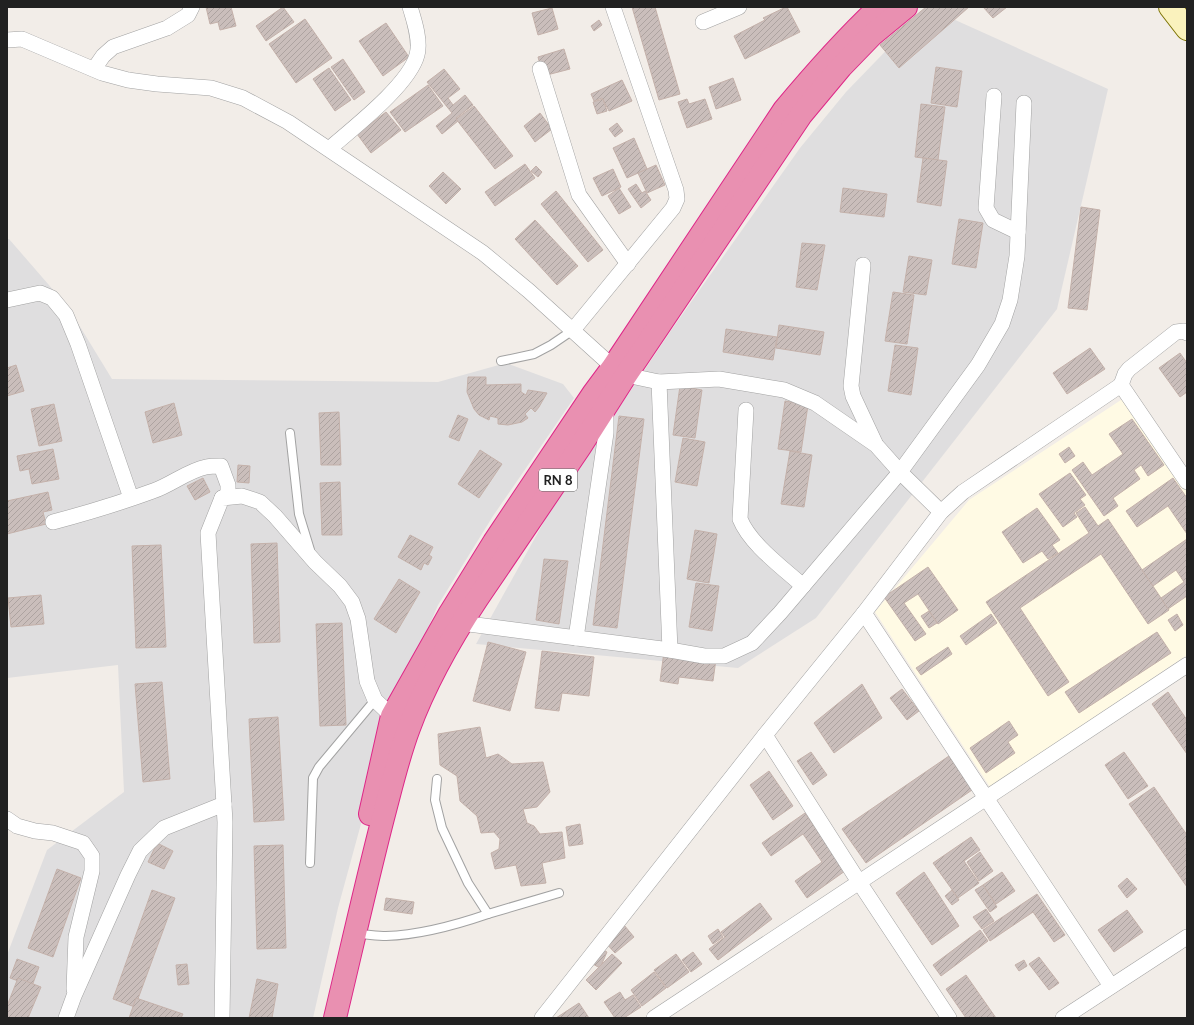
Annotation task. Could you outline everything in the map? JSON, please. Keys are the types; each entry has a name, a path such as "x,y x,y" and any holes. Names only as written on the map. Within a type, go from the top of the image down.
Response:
{"highway":[{"name":"RN 8","path":"335,1018 354,934 396,770 409,728 434,670 461,623 606,408 619,371 784,110 816,73 879,7"},
{"name":"RN 8","path":"324,1018 392,716 450,613 567,433 619,371 801,115 841,67 872,35 906,7"}],"main road":[{"path":"1170,7 1187,29"}],"street":[{"path":"94,69 103,56 113,47 167,28 188,15 192,7"},
{"path":"329,149 393,92 410,70 417,55 416,27 410,7"},
{"path":"573,330 674,208 677,199 676,190 613,7"},
{"path":"703,22 739,7"},
{"path":"7,40 22,39 94,69 128,80 211,88 244,98 288,122 483,253 529,291 619,371 659,382 720,379 784,390 815,403 876,444"},
{"path":"540,69 579,195 628,264"},
{"path":"994,96 986,208 993,220 1018,232"},
{"path":"461,623 670,650 704,656 724,656 752,643 803,586 900,472 978,365 1002,324 1010,300 1017,256 1024,103"},
{"path":"863,266 851,386 854,396 876,444 900,472 941,512"},
{"path":"7,300 40,293 52,298 66,315 78,344 131,498"},
{"path":"542,1018 765,735 864,613 941,512 963,492 1121,385 1128,369 1176,332 1184,331 1187,333"},
{"path":"659,382 670,650"},
{"path":"1121,385 1187,482"},
{"path":"576,638 606,433 606,408"},
{"path":"746,410 740,519 744,529 752,539 803,586"},
{"path":"53,522 96,511 154,491 206,466 221,466 228,486 228,495 222,498 208,533 225,822 222,1018"},
{"path":"222,498 242,496 260,502 275,516 315,562 340,586 352,602 358,619 367,681 375,700 392,716"},
{"path":"864,613 1111,986"},
{"path":"654,1018 1187,665"},
{"path":"765,735 859,882 949,1018"},
{"path":"66,1018 74,996 140,851 164,828 224,804"},
{"path":"7,819 17,826 35,831 53,833 83,843 92,856 92,871 76,937 74,996"},
{"path":"1063,1018 1187,937"}],"lane":[{"path":"502,362 534,354 551,345 573,330"},
{"path":"290,433 299,514 315,562"},
{"path":"310,863 313,778 319,766 375,700"},
{"path":"437,779 434,800 442,828 468,883 488,914"},
{"path":"354,934 386,936 416,933 468,921 559,893"}],"shaded area":[{"path":"933,10 1108,89 1057,309 816,618 738,668 476,644 551,509 672,329 800,148 846,92 906,30"},
{"path":"7,239 9,239 68,307 112,379 438,382 506,363 563,384 574,398 493,516 438,605 391,714 338,908 313,1018 7,1018 7,955 47,850 124,792 118,665 7,678"},
{"path":"1124,398 1187,492 1187,655 990,787 875,612 969,500"}],"building":[{"path":"206,7 231,7 236,26 220,30 218,22 210,24"},
{"path":"283,7 294,22 266,41 256,26"},
{"path":"632,7 655,7 680,94 659,100"},
{"path":"786,7 800,32 745,59 734,36 765,20 763,18"},
{"path":"926,7 969,7 899,68 880,45"},
{"path":"983,7 1007,7 993,18"},
{"path":"552,8 558,29 538,35 532,13"},
{"path":"305,19 332,58 296,83 269,44"},
{"path":"599,20 602,25 594,31 591,26"},
{"path":"386,23 409,57 383,76 359,41"},
{"path":"564,49 570,69 543,76 538,57"},
{"path":"343,59 365,92 354,100 331,67"},
{"path":"936,67 962,71 957,107 931,103"},
{"path":"329,68 351,100 335,111 313,79"},
{"path":"444,69 460,89 448,98 453,105 465,95 473,105 456,118 458,121 442,134 436,126 452,113 427,82"},
{"path":"733,78 741,100 716,109 709,87"},
{"path":"622,80 632,101 609,111 602,98 594,101 591,94"},
{"path":"428,85 443,106 405,132 390,112"},
{"path":"603,99 607,111 597,114 593,102"},
{"path":"687,99 689,104 705,99 712,119 687,128 678,102"},
{"path":"921,104 945,107 938,160 915,157"},
{"path":"474,106 513,156 495,169 456,119"},
{"path":"386,112 401,130 371,153 357,134"},
{"path":"540,113 552,129 535,142 524,126"},
{"path":"617,123 623,131 615,137 609,129"},
{"path":"634,138 647,169 627,178 613,148"},
{"path":"923,158 947,161 941,206 917,202"},
{"path":"525,164 535,178 495,206 485,192"},
{"path":"656,165 665,185 647,193 638,173"},
{"path":"536,166 542,172 538,177 531,171"},
{"path":"613,169 621,187 602,196 593,178"},
{"path":"443,172 461,189 446,204 429,186"},
{"path":"636,184 642,193 645,191 651,200 641,208 628,189"},
{"path":"619,188 631,207 619,214 608,196"},
{"path":"843,188 887,194 884,217 840,212"},
{"path":"556,191 603,250 588,262 541,204"},
{"path":"1081,207 1100,210 1087,310 1068,308"},
{"path":"959,219 983,223 976,268 952,264"},
{"path":"535,220 578,266 557,285 515,239"},
{"path":"802,243 825,245 817,290 796,287"},
{"path":"909,256 932,260 926,295 903,292"},
{"path":"893,292 914,295 907,344 885,341"},
{"path":"779,325 824,332 820,355 776,348"},
{"path":"726,329 777,337 773,360 723,352"},
{"path":"895,345 918,348 911,395 888,391"},
{"path":"1090,348 1105,369 1067,394 1053,373"},
{"path":"1180,353 1187,363 1187,392 1180,397 1159,368"},
{"path":"16,365 24,391 7,396 7,368"},
{"path":"468,377 486,377 486,385 521,384 521,392 526,395 528,390 547,393 535,412 531,408 525,414 528,418 522,422 508,425 498,424 498,418 490,416 489,420 479,415 474,409 467,392"},
{"path":"680,386 702,390 695,438 673,435"},
{"path":"785,401 808,405 801,452 778,449"},
{"path":"174,403 182,435 153,443 145,412"},
{"path":"54,404 62,441 39,446 31,409"},
{"path":"339,412 341,465 321,465 319,413"},
{"path":"458,415 468,419 459,441 449,437"},
{"path":"619,416 644,419 617,628 593,625"},
{"path":"1132,419 1164,465 1148,476 1141,465 1134,470 1140,479 1113,498 1118,506 1104,516 1072,470 1083,462 1092,475 1123,454 1109,434"},
{"path":"683,438 705,442 697,486 675,482"},
{"path":"1069,447 1075,456 1065,463 1059,454"},
{"path":"53,449 59,479 32,484 29,469 20,471 17,456"},
{"path":"480,450 502,464 479,498 458,484"},
{"path":"790,451 812,455 804,507 781,504"},
{"path":"238,465 250,466 249,483 237,482"},
{"path":"1070,473 1086,495 1080,499 1085,505 1074,513 1077,517 1063,527 1039,494"},
{"path":"203,478 210,492 195,500 187,486"},
{"path":"1173,478 1187,498 1187,534 1168,506 1137,527 1126,511"},
{"path":"340,482 342,535 322,535 320,483"},
{"path":"48,492 52,510 43,512 46,524 7,534 7,501"},
{"path":"1085,507 1098,526 1108,519 1169,610 1148,624 1101,554 1020,608 1069,682 1048,696 986,602 1089,533 1076,513"},
{"path":"1037,508 1060,540 1052,545 1058,553 1048,559 1042,551 1023,563 1002,532"},
{"path":"695,530 717,534 709,583 687,579"},
{"path":"410,535 433,547 429,555 432,557 428,565 424,563 421,570 398,557"},
{"path":"1187,539 1187,596 1168,609 1161,598 1184,582 1176,570 1153,586 1142,570"},
{"path":"277,543 280,642 254,643 251,544"},
{"path":"161,545 166,647 136,648 132,546"},
{"path":"544,559 568,561 559,624 536,620"},
{"path":"928,567 958,610 938,624 918,594 904,603 926,634 915,641 884,597"},
{"path":"399,579 420,592 396,633 374,619"},
{"path":"696,583 719,586 712,631 689,627"},
{"path":"41,595 44,624 11,627 8,598"},
{"path":"929,611 937,623 929,628 921,616"},
{"path":"991,614 997,623 966,645 960,636"},
{"path":"1177,614 1183,625 1175,631 1168,620"},
{"path":"342,623 346,725 320,726 316,624"},
{"path":"1157,632 1171,653 1079,713 1065,692"},
{"path":"488,642 526,652 510,711 473,701"},
{"path":"948,647 952,654 921,675 916,668"},
{"path":"542,651 594,657 589,696 562,693 559,711 535,708"},
{"path":"664,652 716,659 713,681 679,677 678,684 660,681"},
{"path":"162,682 170,779 143,782 135,684"},
{"path":"862,684 882,718 834,753 814,723"},
{"path":"902,689 919,711 907,720 890,698"},
{"path":"1168,692 1187,720 1187,754 1152,704"},
{"path":"278,717 284,820 254,822 249,719"},
{"path":"1009,721 1018,735 1008,742 1015,753 986,773 970,748"},
{"path":"480,727 486,758 498,754 512,764 543,762 550,792 537,807 523,809 527,823 534,826 540,834 562,832 565,858 542,863 546,883 521,886 516,865 495,869 491,853 499,849 500,839 494,832 481,833 477,816 460,801 457,776 440,765 438,734"},
{"path":"811,752 827,775 813,785 797,761"},
{"path":"1124,752 1148,786 1128,799 1105,765"},
{"path":"949,756 972,790 866,863 842,829"},
{"path":"769,771 793,806 773,820 750,785"},
{"path":"1154,787 1187,835 1187,887 1129,804"},
{"path":"805,813 845,871 807,898 795,881 822,862 803,834 771,856 762,843"},
{"path":"580,824 583,844 569,846 566,827"},
{"path":"971,837 980,850 964,861 979,883 958,898 933,863"},
{"path":"157,843 173,851 164,869 148,862"},
{"path":"283,845 286,948 257,949 254,846"},
{"path":"980,852 993,871 979,881 967,862"},
{"path":"57,869 81,878 53,957 28,948"},
{"path":"924,872 959,926 932,945 896,893"},
{"path":"1002,872 1015,891 996,904 983,885"},
{"path":"1127,878 1137,889 1127,898 1118,886"},
{"path":"983,885 997,907 990,912 975,890"},
{"path":"152,890 175,898 135,1007 113,999"},
{"path":"952,890 959,900 952,905 945,896"},
{"path":"1037,894 1065,935 1054,942 1033,912 990,941 983,930"},
{"path":"386,898 414,902 412,914 384,910"},
{"path":"760,903 772,919 718,960 709,949 725,937 721,932"},
{"path":"986,909 994,921 982,929 973,917"},
{"path":"1127,910 1143,932 1114,952 1098,930"},
{"path":"624,925 634,937 615,953 604,941"},
{"path":"718,929 723,937 713,944 708,936"},
{"path":"980,930 988,941 941,976 933,965"},
{"path":"599,948 607,952 600,968 591,963"},
{"path":"693,952 702,964 691,972 682,960"},
{"path":"612,954 622,963 596,990 586,980"},
{"path":"676,954 689,972 667,988 654,970"},
{"path":"1039,957 1059,983 1049,990 1029,964"},
{"path":"17,959 39,967 32,986 10,978"},
{"path":"1024,960 1027,966 1019,971 1015,965"},
{"path":"187,964 189,984 178,985 176,965"},
{"path":"654,972 666,988 642,1006 631,990"},
{"path":"966,975 996,1018 966,1018 946,989"},
{"path":"18,978 41,987 28,1018 7,1018 7,1006"},
{"path":"257,979 278,984 272,1018 249,1018"},
{"path":"620,992 625,1000 633,995 641,1007 624,1018 615,1018 604,1002"},
{"path":"136,998 183,1014 181,1018 129,1018"},
{"path":"579,1003 589,1018 556,1018"}]}
